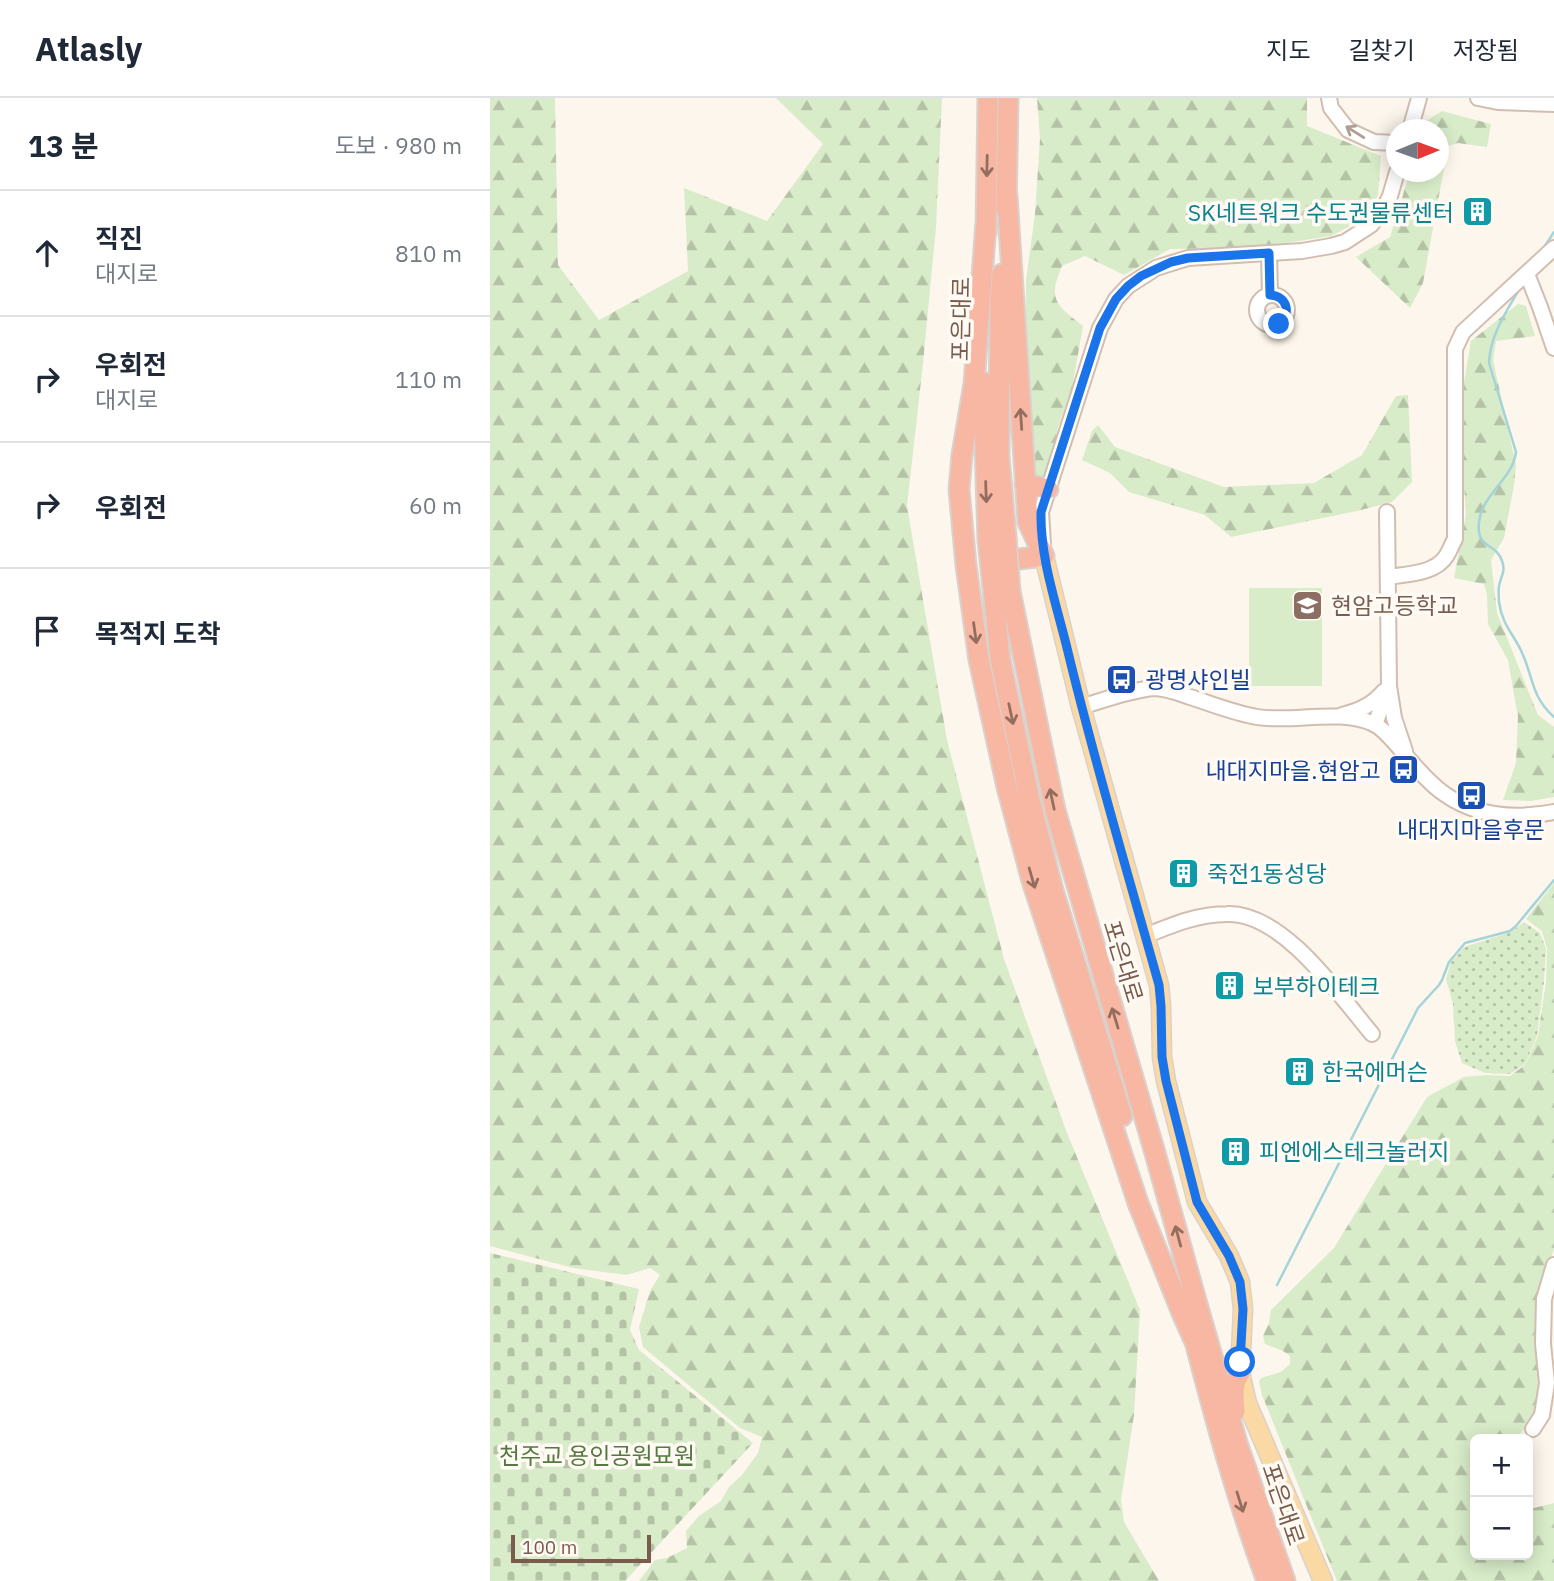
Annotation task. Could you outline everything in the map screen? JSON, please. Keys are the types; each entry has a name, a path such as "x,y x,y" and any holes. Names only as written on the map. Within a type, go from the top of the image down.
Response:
{"highway":[{"name":"포은대로","path":"988,98 983,393 997,539"},
{"name":"포은대로","path":"997,539 1000,300 1007,196 1008,98"},
{"path":"966,565 1044,556 1028,522 1007,196"},
{"path":"986,223 974,384 959,489 979,660 1007,787 1032,881 1138,1203 1195,1342"},
{"path":"1025,484 1048,489"},
{"path":"997,539 1002,595"},
{"name":"포은대로","path":"1002,595 1000,659 1029,796 1053,890 1144,1188 1177,1282 1254,1545 1268,1581"},
{"name":"포은대로","path":"1002,595 1055,810 1156,1153 1237,1443 1285,1581"},
{"path":"1237,1443 1234,1392 1240,1373"}],"main road":[{"path":"1044,556 1081,707 1159,985 1166,1081 1197,1202 1229,1256 1240,1282 1243,1309 1240,1373 1247,1403 1322,1581"}],"street":[{"path":"1329,98 1331,108 1348,130 1374,142 1386,143"},
{"path":"1414,119 1419,98"},
{"path":"1478,98 1498,102 1553,101"},
{"path":"1044,556 1041,512 1048,489 1100,328 1116,299 1128,286 1141,276 1171,262 1188,258 1302,251 1345,242 1371,226 1382,212 1395,182"},
{"path":"1388,577 1436,566 1446,557 1455,539 1455,349 1463,332 1528,277 1554,248"},
{"path":"1269,253 1270,295"},
{"path":"1528,277 1554,348"},
{"path":"1270,295 1275,295 1291,308 1279,324 1270,326 1258,318 1256,309 1261,299 1270,295"},
{"path":"1387,512 1389,685 1394,718 1407,758"},
{"path":"1337,717 1371,704 1389,685"},
{"path":"1375,724 1389,685"},
{"path":"1081,707 1154,688 1168,689 1258,717 1357,719 1375,724 1445,795 1465,805 1486,813 1534,815 1554,811"},
{"path":"1145,936 1179,922 1205,916 1230,914 1252,918 1277,932 1300,950 1372,1034"},
{"path":"1533,1429 1542,1415 1547,1383 1543,1344 1544,1299 1554,1265"}],"green space":[{"path":"490,98 555,98 558,265 599,320 688,271 684,188 767,221 823,144 776,98 942,98 936,227 907,506 947,740 1004,959 1067,1133 1140,1310 1134,1415 1121,1500 1124,1522 1159,1581 639,1581 655,1560 667,1558 687,1548 686,1531 699,1516 721,1501 729,1487 742,1475 758,1453 762,1437 740,1428 643,1347 639,1327 650,1291 660,1275 650,1268 626,1275 573,1268 490,1246"},
{"path":"1037,98 1307,98 1307,126 1381,156 1378,196 1362,220 1331,236 1254,248 1170,249 1124,275 1085,256 1062,266 1055,287 1057,301 1083,326 1072,388 1042,483 1032,481 1025,392 1026,280 1035,214 1040,139"},
{"path":"1442,111 1491,124 1487,147 1458,143 1449,146 1449,119 1429,119"},
{"path":"1407,182 1441,182 1423,283 1410,308 1356,257 1390,237"},
{"path":"1518,304 1526,306 1535,336 1496,341 1493,360 1516,465 1504,538 1491,560 1497,613 1538,715 1554,727 1554,797 1531,801 1503,800 1516,763 1518,717 1508,660 1488,624 1484,584 1454,578 1466,515 1459,412 1471,341"},
{"path":"1408,395 1412,482 1392,502 1231,537 1205,515 1129,492 1110,473 1082,460 1092,431 1098,425 1115,447 1224,487 1314,483 1362,455 1396,396"},
{"path":"1249,588 1322,588 1322,686 1249,686"},
{"path":"1554,883 1554,1249 1540,1295 1541,1383 1533,1416 1520,1434 1470,1434 1470,1560 1533,1560 1533,1508 1554,1503 1554,1581 1337,1581 1259,1382 1261,1378 1281,1372 1290,1364 1290,1356 1265,1344 1263,1336 1271,1310 1334,1248 1427,1097 1464,1077 1510,1076 1525,1065 1538,1036 1546,981 1547,949 1542,931 1526,919"},
{"path":"1524,922 1540,933 1546,949 1537,1036 1525,1064 1510,1074 1485,1073 1462,1063 1455,1041 1453,1004 1446,979 1451,962 1464,947 1511,932"},
{"name":"천주교 용인공원묘원","path":"490,1253 639,1289 630,1330 639,1350 753,1443 625,1581 490,1581"}],"waterway":[{"path":"1543,249 1554,232"},
{"path":"1520,288 1496,333 1489,363 1516,452 1514,462 1481,512 1479,531 1483,542 1495,551 1502,561 1499,602 1503,618 1523,655 1541,703 1554,717"},
{"path":"1277,1285 1418,1008 1439,985 1449,962 1465,943 1510,931 1554,880"}],"place":[{"name":"SK네트워크 수도권물류센터","path":"1477,212"},
{"name":"현암고등학교","path":"1308,605"},
{"name":"광명샤인빌","path":"1122,679"},
{"name":"내대지마을.현암고","path":"1404,770"},
{"name":"내대지마을후문","path":"1471,795"},
{"name":"죽전1동성당","path":"1184,873"},
{"name":"보부하이테크","path":"1230,986"},
{"name":"한국에머슨","path":"1299,1071"},
{"name":"피엔에스테크놀러지","path":"1236,1151"}],"route":[{"path":"1240,1362 1243,1309 1240,1282 1229,1256 1197,1202 1166,1081 1162,1057 1159,985 1081,707 1044,556 1041,512 1100,328 1107,312 1128,286 1156,268 1188,258 1269,253 1270,295 1280,297 1287,308 1286,317 1279,324"}]}
